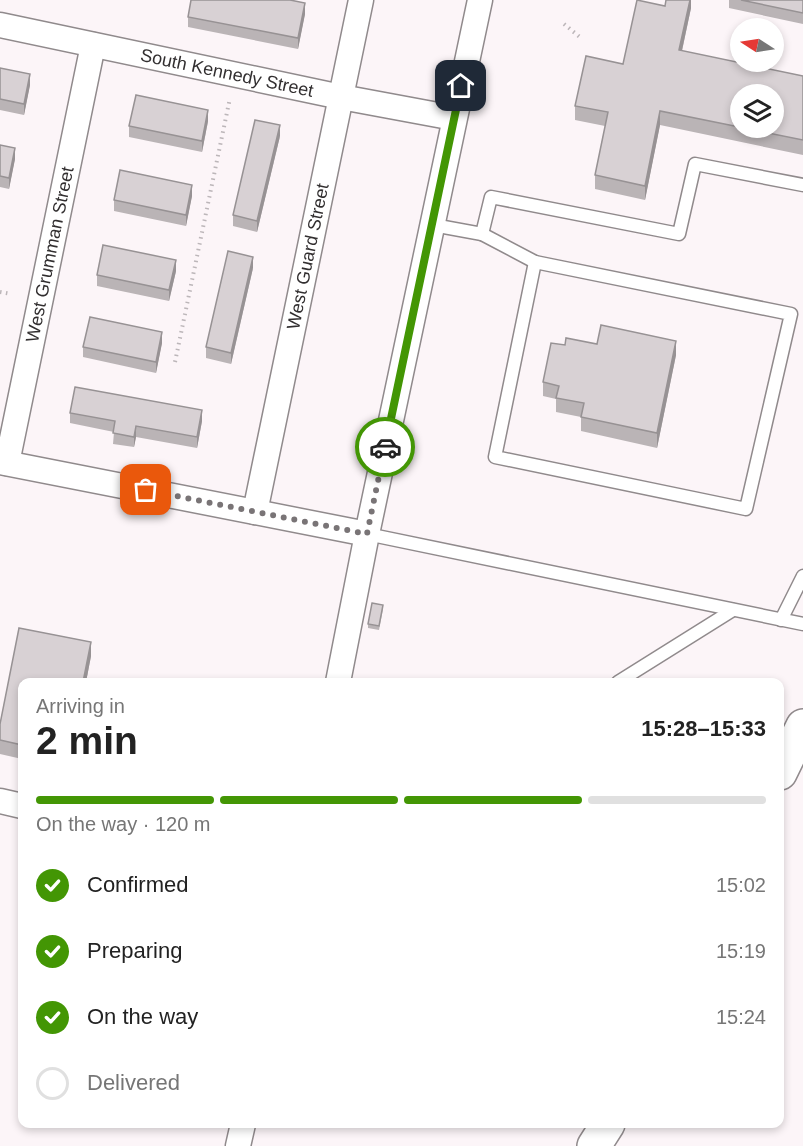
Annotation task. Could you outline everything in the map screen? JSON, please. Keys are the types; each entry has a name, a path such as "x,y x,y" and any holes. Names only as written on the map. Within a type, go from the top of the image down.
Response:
{"main road":[{"path":"784,765 803,726"},
{"path":"594,1146 605,1128"}],"street":[{"name":"West Guard Street","path":"255,512 361,0"},
{"path":"339,678 480,0"},
{"name":"South Kennedy Street","path":"0,25 341,97 454,118"},
{"name":"West Grumman Street","path":"3,462 93,45"},
{"path":"3,462 367,534"},
{"path":"0,801 18,805"},
{"path":"238,1146 242,1128"}],"lane":[{"path":"482,234 491,197 679,234 695,164 803,185"},
{"path":"433,225 482,234 535,262 791,314 746,509 495,457 535,262"},
{"path":"367,534 803,624"},
{"path":"781,620 803,576"},
{"path":"624,678 733,610"}],"path":[{"path":"564,24 581,38"},
{"path":"175,362 230,98"},
{"path":"0,292 11,294"}],"building":[{"path":"191,0 290,0 305,3 298,38 188,17"},
{"path":"637,0 665,6 666,0 690,0 679,50 730,61 730,72 784,72 803,76 803,140 784,136 784,84 730,84 730,125 660,111 645,186 595,175 608,112 575,106 586,56 623,64"},
{"path":"741,0 803,0 803,13"},
{"path":"0,68 30,74 24,104 0,99"},
{"path":"136,95 208,110 202,141 129,126"},
{"path":"255,120 280,125 257,221 233,215"},
{"path":"0,145 15,148 9,178 0,176"},
{"path":"120,170 192,185 186,215 114,200"},
{"path":"103,245 176,260 169,290 97,275"},
{"path":"228,251 253,257 231,353 206,347"},
{"path":"90,317 162,332 156,362 83,347"},
{"path":"601,325 676,341 657,433 581,417 584,403 556,398 559,386 543,382 551,343 565,345 566,338 597,344"},
{"path":"75,387 202,410 197,437 136,426 134,437 113,433 115,421 70,413"},
{"path":"372,603 383,605 379,626 368,624"},
{"path":"19,628 91,642 84,678 18,678 18,744 0,740 0,724"}],"way so far":[{"path":"146,490 367,534 385,447"}],"route":[{"path":"385,447 461,86"}]}
